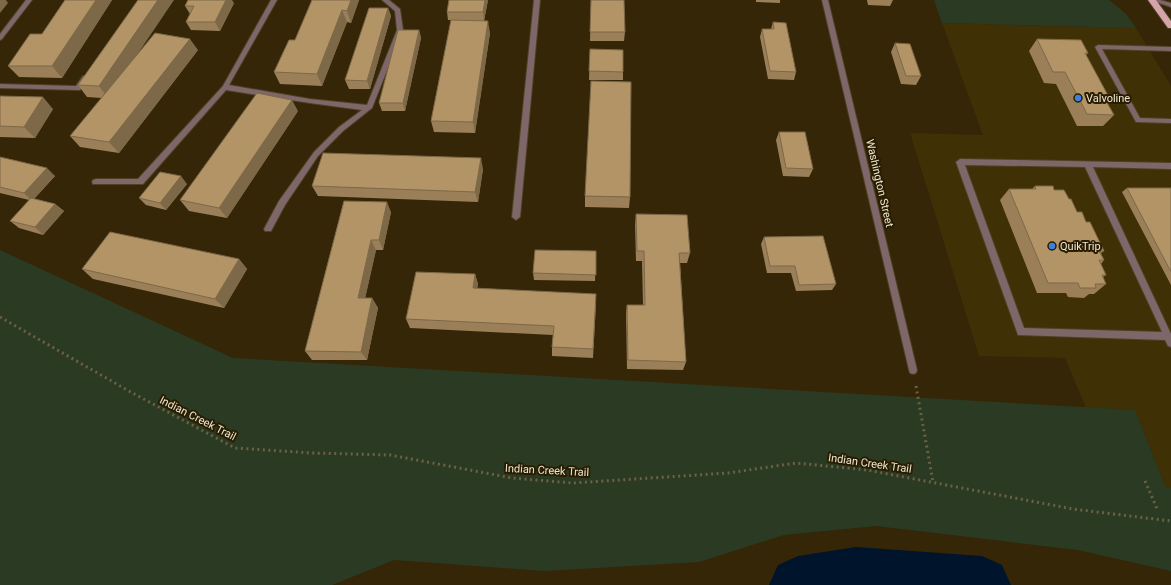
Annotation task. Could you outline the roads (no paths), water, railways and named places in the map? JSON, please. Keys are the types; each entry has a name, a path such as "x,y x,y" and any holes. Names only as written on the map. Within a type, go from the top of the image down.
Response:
{"main road":[{"path":"1152,0 1171,26"}],"street":[{"path":"0,38 30,0"},
{"path":"96,182 140,182 225,87 274,0"},
{"path":"268,229 282,203 316,154 341,130 369,108 400,30 398,10 385,0"},
{"path":"516,218 537,0"},
{"name":"Washington Street","path":"825,0 913,370"},
{"path":"1152,0 1171,6"},
{"path":"1171,49 1098,47 1138,120 1171,121"},
{"path":"0,86 78,88 87,75"},
{"path":"225,87 310,101 369,108"},
{"path":"1088,165 1169,339 1021,332 960,162 1171,166"}],"waterway":[{"path":"798,585 856,575 982,585"}],"place":[{"name":"Valvoline","path":"1078,98"},
{"name":"QuikTrip","path":"1052,246"}]}
